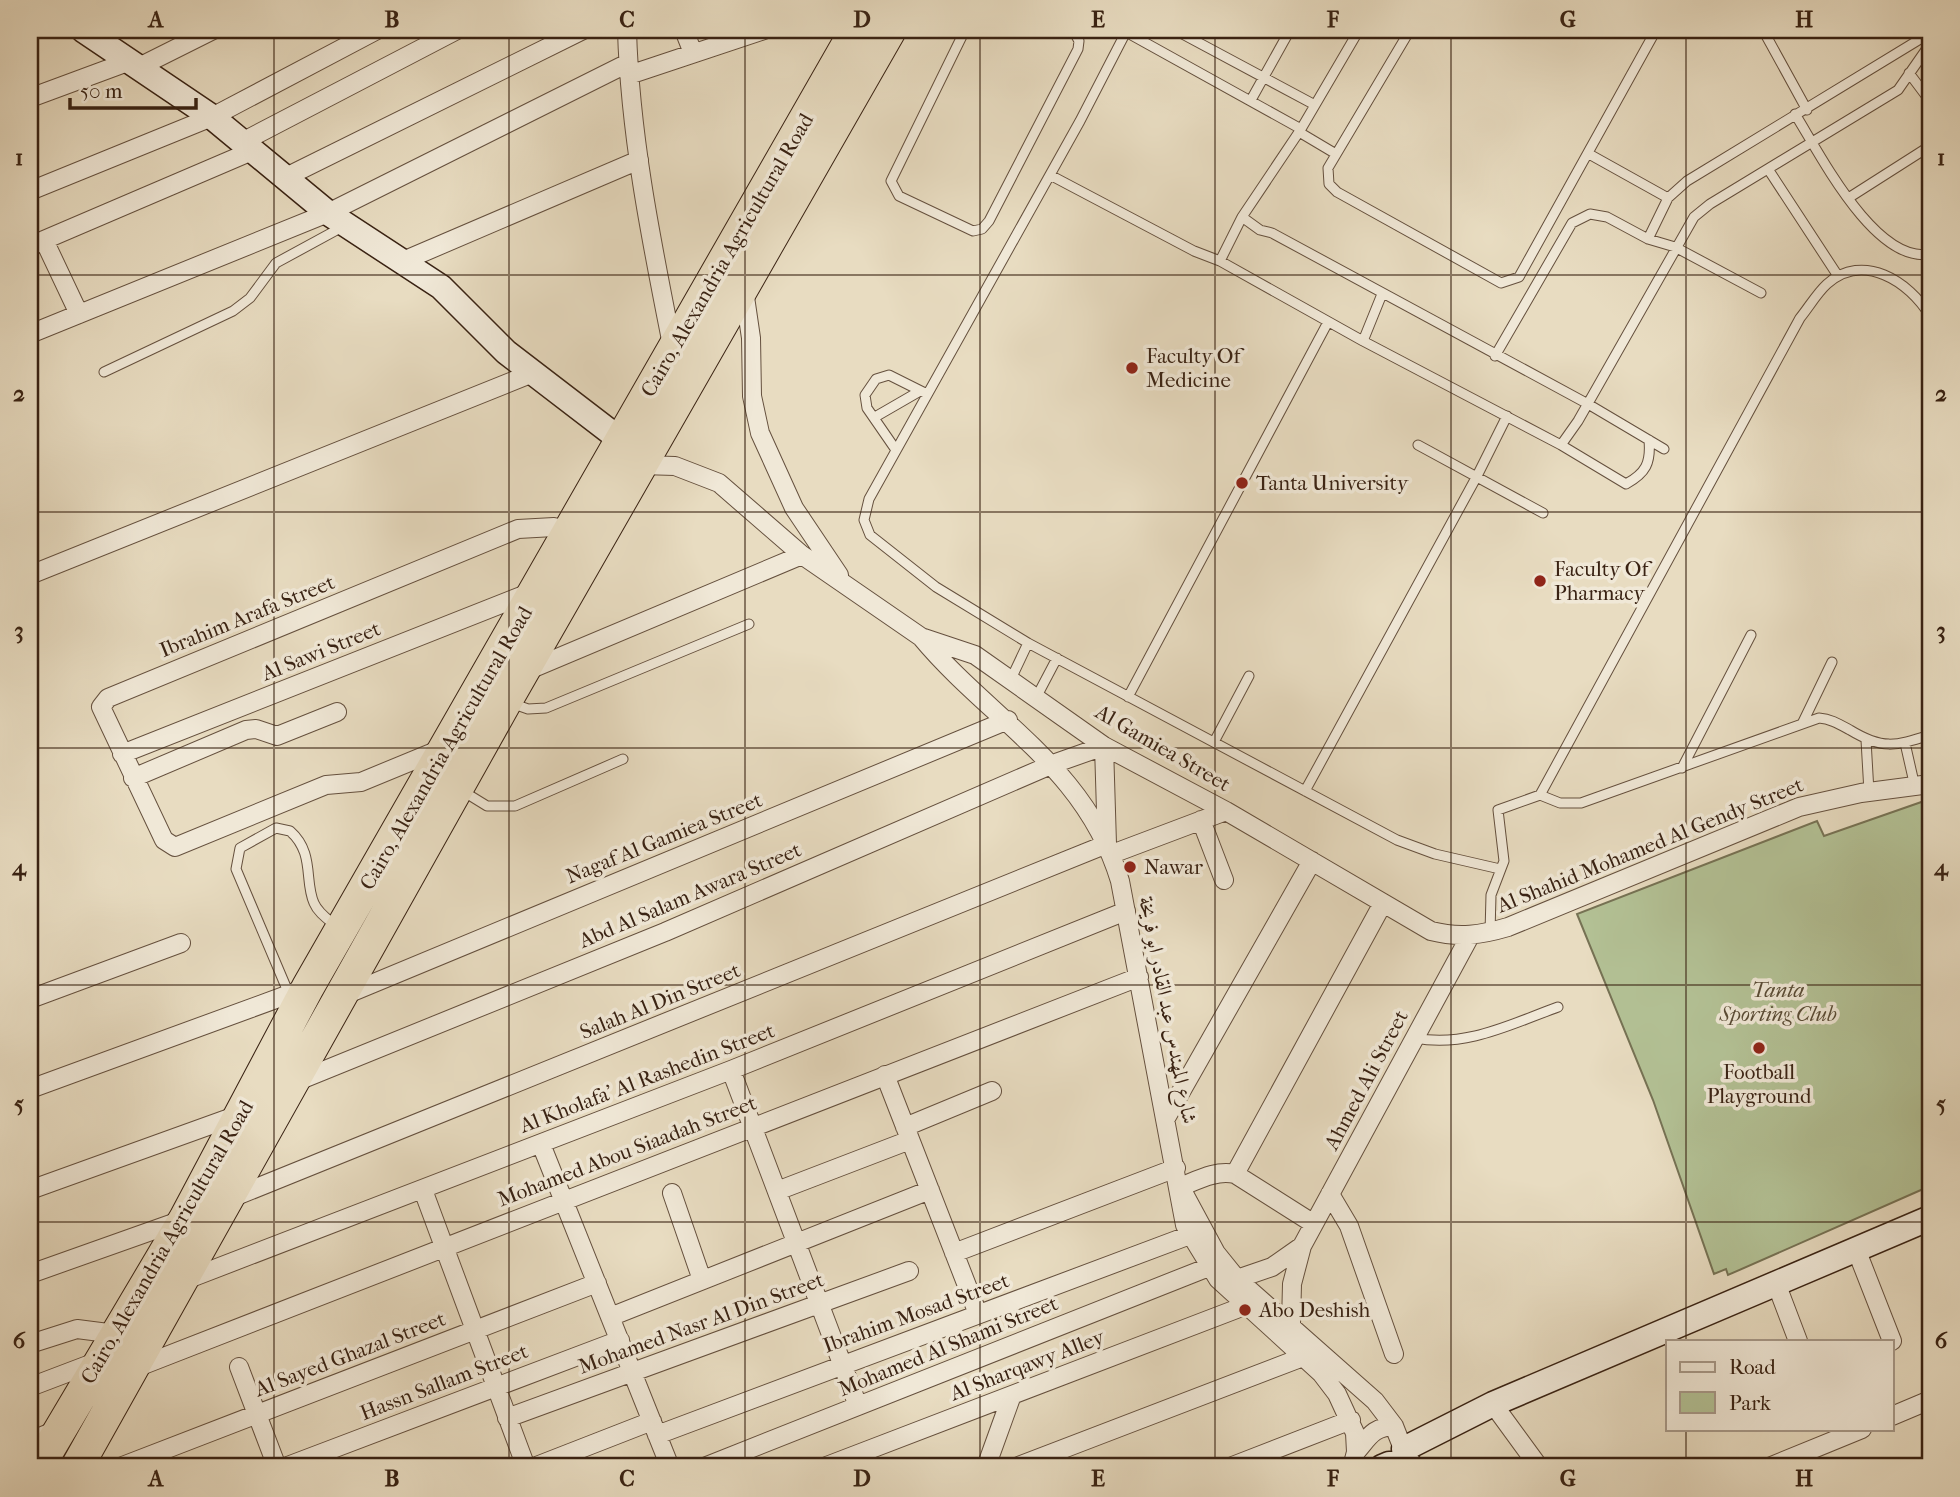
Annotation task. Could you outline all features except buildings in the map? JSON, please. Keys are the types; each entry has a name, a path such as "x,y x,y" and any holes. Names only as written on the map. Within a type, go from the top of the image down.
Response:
{"highway":[{"name":"Cairo, Alexandria Agricultural Road","path":"77,1467 183,1282 338,997 521,674 632,453 673,350 856,30"},
{"name":"Cairo, Alexandria Agricultural Road","path":"38,1467 185,1219 241,1114 298,991 341,931 570,533 632,453 744,290 890,30"}],"street":[{"path":"30,98 134,64 213,30"},
{"path":"30,191 212,117 377,30"},
{"path":"79,314 37,243 247,146 457,30"},
{"path":"284,178 583,30"},
{"path":"627,30 628,69 639,160 673,350"},
{"path":"684,30 693,53"},
{"path":"30,334 337,219 628,69 693,53 764,30"},
{"path":"89,31 212,117 337,219 441,287 489,337 632,453"},
{"path":"403,261 639,160"},
{"name":"Al Gamiea Street","path":"744,290 751,338 752,396 767,452 794,508 843,581"},
{"path":"30,575 533,373"},
{"name":"Al Gamiea Street","path":"632,453 719,483 802,555 920,637 975,655 1037,696 1104,746 1226,811 1431,931 1470,936"},
{"name":"Ibrahim Arafa Street","path":"447,747 361,782 326,785 175,847 164,840 133,778 102,713 103,702 518,529 545,526 570,533"},
{"path":"521,674 802,555"},
{"name":"Al Sawi Street","path":"122,754 537,590"},
{"name":"شارع المهندس عبد القادر ابو فريخة","path":"920,637 941,661 1053,764 1110,849"},
{"path":"133,778 246,730 256,729 277,736 337,712"},
{"name":"Nagaf Al Gamiea Street","path":"338,997 1008,720"},
{"name":"شارع المهندس عبد القادر ابو فريخة","path":"1104,746 1110,849 1126,911 1180,1187 1179,1204 1190,1235 1209,1266 1247,1306 1303,1357 1337,1394 1351,1420 1354,1459"},
{"name":"Abd Al Salam Awara Street","path":"292,1083 665,932 1053,764 1104,746"},
{"name":"Al Shahid Mohamed Al Gendy Street","path":"1470,936 1490,933 1799,807 1869,792 1923,785"},
{"name":"Salah Al Din Street","path":"229,1199 1110,849 1226,811"},
{"path":"1202,820 1224,880"},
{"path":"1166,1118 1312,861"},
{"path":"1236,1174 1383,903"},
{"name":"Al Kholafa' Al Rashedin Street","path":"183,1282 731,1070 1126,911"},
{"name":"Ahmed Ali Street","path":"1291,1324 1292,1284 1302,1246 1470,936"},
{"path":"30,999 181,943"},
{"name":"Mohamed Abou Siaadah Street","path":"133,1369 1139,977"},
{"path":"30,1090 298,991"},
{"path":"731,1070 858,1406"},
{"path":"885,1075 978,1314"},
{"path":"777,1191 908,1134 992,1091"},
{"path":"30,1190 241,1114"},
{"path":"541,1144 670,1467"},
{"path":"954,1252 1176,1168"},
{"path":"1180,1187 1210,1175 1224,1172 1236,1174 1314,1224"},
{"name":"شارع المهندس عبد القادر ابو فريخة","path":"1180,1187 1216,1252 1237,1279 1376,1401 1394,1426 1408,1460"},
{"path":"423,1190 526,1467"},
{"path":"610,1317 930,1190"},
{"path":"672,1192 702,1280"},
{"path":"1330,1194 1349,1226 1394,1354"},
{"path":"1382,1467 1408,1460 1493,1404 1930,1218"},
{"path":"30,1274 185,1219"},
{"name":"Ibrahim Mosad Street","path":"534,1467 843,1365 1190,1235"},
{"name":"Ahmed Ali Street","path":"1237,1279 1272,1267 1302,1246"},
{"path":"1856,1249 1891,1340"},
{"name":"Mohamed Al Shami Street","path":"704,1467 1209,1266"},
{"name":"Mohamed Nasr Al Din Street","path":"507,1418 909,1270"},
{"name":"Al Sayed Ghazal Street","path":"120,1467 597,1283"},
{"path":"1776,1283 1798,1340"},
{"name":"Al Sharqawy Alley","path":"824,1467 1247,1306"},
{"path":"30,1344 77,1329 97,1329 108,1347 30,1387"},
{"name":"Hassn Sallam Street","path":"285,1467 620,1340"},
{"path":"1016,1467 1303,1357"},
{"path":"239,1367 277,1467"},
{"path":"1337,1394 1342,1397 1350,1394 1354,1381"},
{"path":"986,1467 1012,1395"},
{"path":"1894,1415 1930,1400"},
{"path":"1493,1404 1539,1467"},
{"path":"1230,1467 1351,1420"},
{"path":"1354,1459 1370,1434 1381,1427 1394,1426"},
{"path":"30,1441 60,1429"},
{"path":"1769,1467 1860,1430"}],"lane":[{"path":"965,30 891,180 899,196 973,232 982,229 989,221 1078,49 1079,41 1073,30"},
{"path":"1175,30 1315,105"},
{"path":"1251,100 1290,30"},
{"path":"1220,261 1242,217 1300,130 1359,30"},
{"path":"1410,30 1336,154 1327,174 1329,184 1336,192 1501,283 1519,277 1656,30"},
{"path":"1763,30 1807,110"},
{"path":"1336,154 1251,100 1126,31 1050,175 924,393 866,506 864,520 870,535 936,587 1028,643 1416,848 1500,869"},
{"path":"1648,239 1668,198 1687,181 1930,33"},
{"path":"1561,444 1588,404 1675,247 1702,210 1898,90 1930,44"},
{"path":"1909,73 1930,101"},
{"path":"1795,114 1878,234 1891,245 1915,254 1930,254"},
{"path":"1850,197 1930,146"},
{"path":"1589,154 1668,198"},
{"path":"1768,169 1838,276"},
{"path":"1050,175 1194,251 1220,261 1363,341 1561,444 1626,484 1640,477 1648,467 1649,440"},
{"path":"1494,356 1577,219 1590,214 1607,217 1648,239 1675,247 1761,293"},
{"path":"1242,217 1494,356 1588,404 1664,449"},
{"path":"104,372 233,311 250,298 276,263 337,219"},
{"path":"1540,795 1800,318 1826,285 1838,276 1863,268 1886,274 1921,300 1930,316"},
{"path":"1363,341 1382,294"},
{"path":"1128,697 1328,322"},
{"path":"896,450 865,404 865,396 880,377 893,376 924,393"},
{"path":"874,417 924,393"},
{"path":"1305,791 1507,416"},
{"path":"1418,445 1543,513"},
{"path":"506,701 528,709 546,708 749,624"},
{"path":"1682,768 1751,635"},
{"path":"1011,679 1028,643"},
{"path":"1037,696 1057,658"},
{"path":"1803,722 1832,662"},
{"path":"1213,742 1249,676"},
{"path":"1490,933 1491,895 1504,861 1498,810 1540,795 1560,803 1581,803 1819,718 1831,720 1866,740 1885,746 1905,743 1930,734"},
{"path":"1866,740 1869,792"},
{"path":"1905,743 1923,785"},
{"path":"457,787 487,806 515,806 622,759"},
{"path":"298,991 236,869 240,849 276,828 290,831 309,866 311,895 316,908 341,931"},
{"path":"1415,1038 1446,1041 1472,1038 1558,1007"}],"green space":[{"name":"Tanta Sporting Club","path":"1930,799 1930,1186 1728,1275 1726,1269 1714,1274 1653,1100 1577,914 1817,821 1824,836"}],"place":[{"name":"Faculty Of Medicine","path":"1132,368"},
{"name":"Tanta University","path":"1242,483"},
{"name":"Faculty Of Pharmacy","path":"1540,581"},
{"name":"Nawar","path":"1130,867"},
{"name":"Football Playground","path":"1759,1048"},
{"name":"Abo Deshish","path":"1245,1310"}]}
